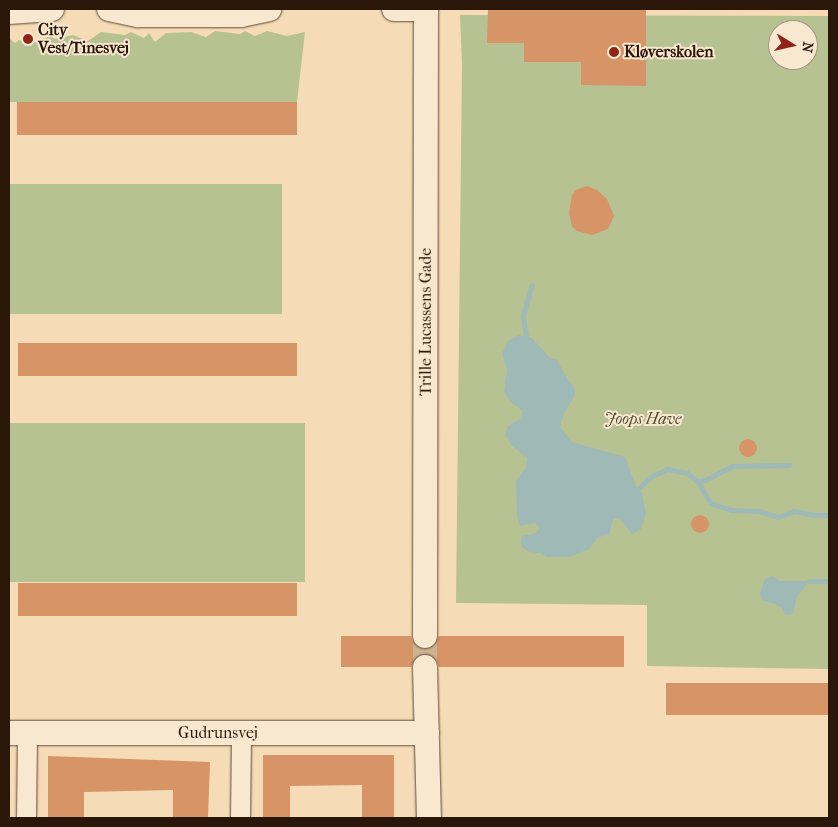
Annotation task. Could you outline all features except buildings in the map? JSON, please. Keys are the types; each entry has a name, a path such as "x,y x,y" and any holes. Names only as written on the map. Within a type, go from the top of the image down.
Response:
{"street":[{"path":"109,9 138,15 232,15 269,9"},
{"path":"394,9 426,9"},
{"name":"Trille Lucassens Gade","path":"425,636 426,9"},
{"path":"425,667 429,818"},
{"path":"18,733 26,818"},
{"name":"Gudrunsvej","path":"18,733 427,733"},
{"path":"240,818 241,733"}],"green space":[{"name":"Joops Have","path":"460,15 829,16 829,669 647,666 647,605 456,603 462,64"},
{"path":"215,31 240,34 245,31 255,36 267,31 287,36 305,32 297,102 9,102 10,39 15,43 19,40 31,44 50,36 55,39 73,35 88,41 101,32 125,35 131,32 144,38 149,33 155,42 166,33 191,32 206,37"},
{"path":"9,184 282,184 282,314 9,314"},
{"path":"9,423 305,423 305,582 9,582"}],"water":[{"path":"519,335 532,338 549,357 557,360 568,380 574,386 575,395 564,413 560,427 572,442 625,457 636,487 642,493 646,513 641,529 632,534 619,518 613,519 609,535 598,537 589,549 569,557 547,557 540,553 529,552 521,546 522,536 536,533 540,528 535,523 520,526 517,517 516,481 526,467 527,458 512,446 505,435 508,426 520,419 523,411 512,403 504,392 507,369 502,354 508,341"},
{"path":"772,576 780,581 809,581 797,597 793,614 785,615 782,608 773,603 763,601 760,594 764,580"}],"waterway":[{"path":"526,336 523,316 532,285"},
{"path":"696,481 705,480 733,466 789,465"},
{"path":"638,489 650,477 667,469 687,473 698,482 710,503 731,510 759,511 778,517 794,511 814,515 829,515"},
{"path":"809,581 829,581"}],"tunnel":[{"path":"425,636 425,667"}],"place":[{"name":"City Vest/Tinesvej","path":"28,39"},
{"name":"Kløverskolen","path":"614,52"}]}
